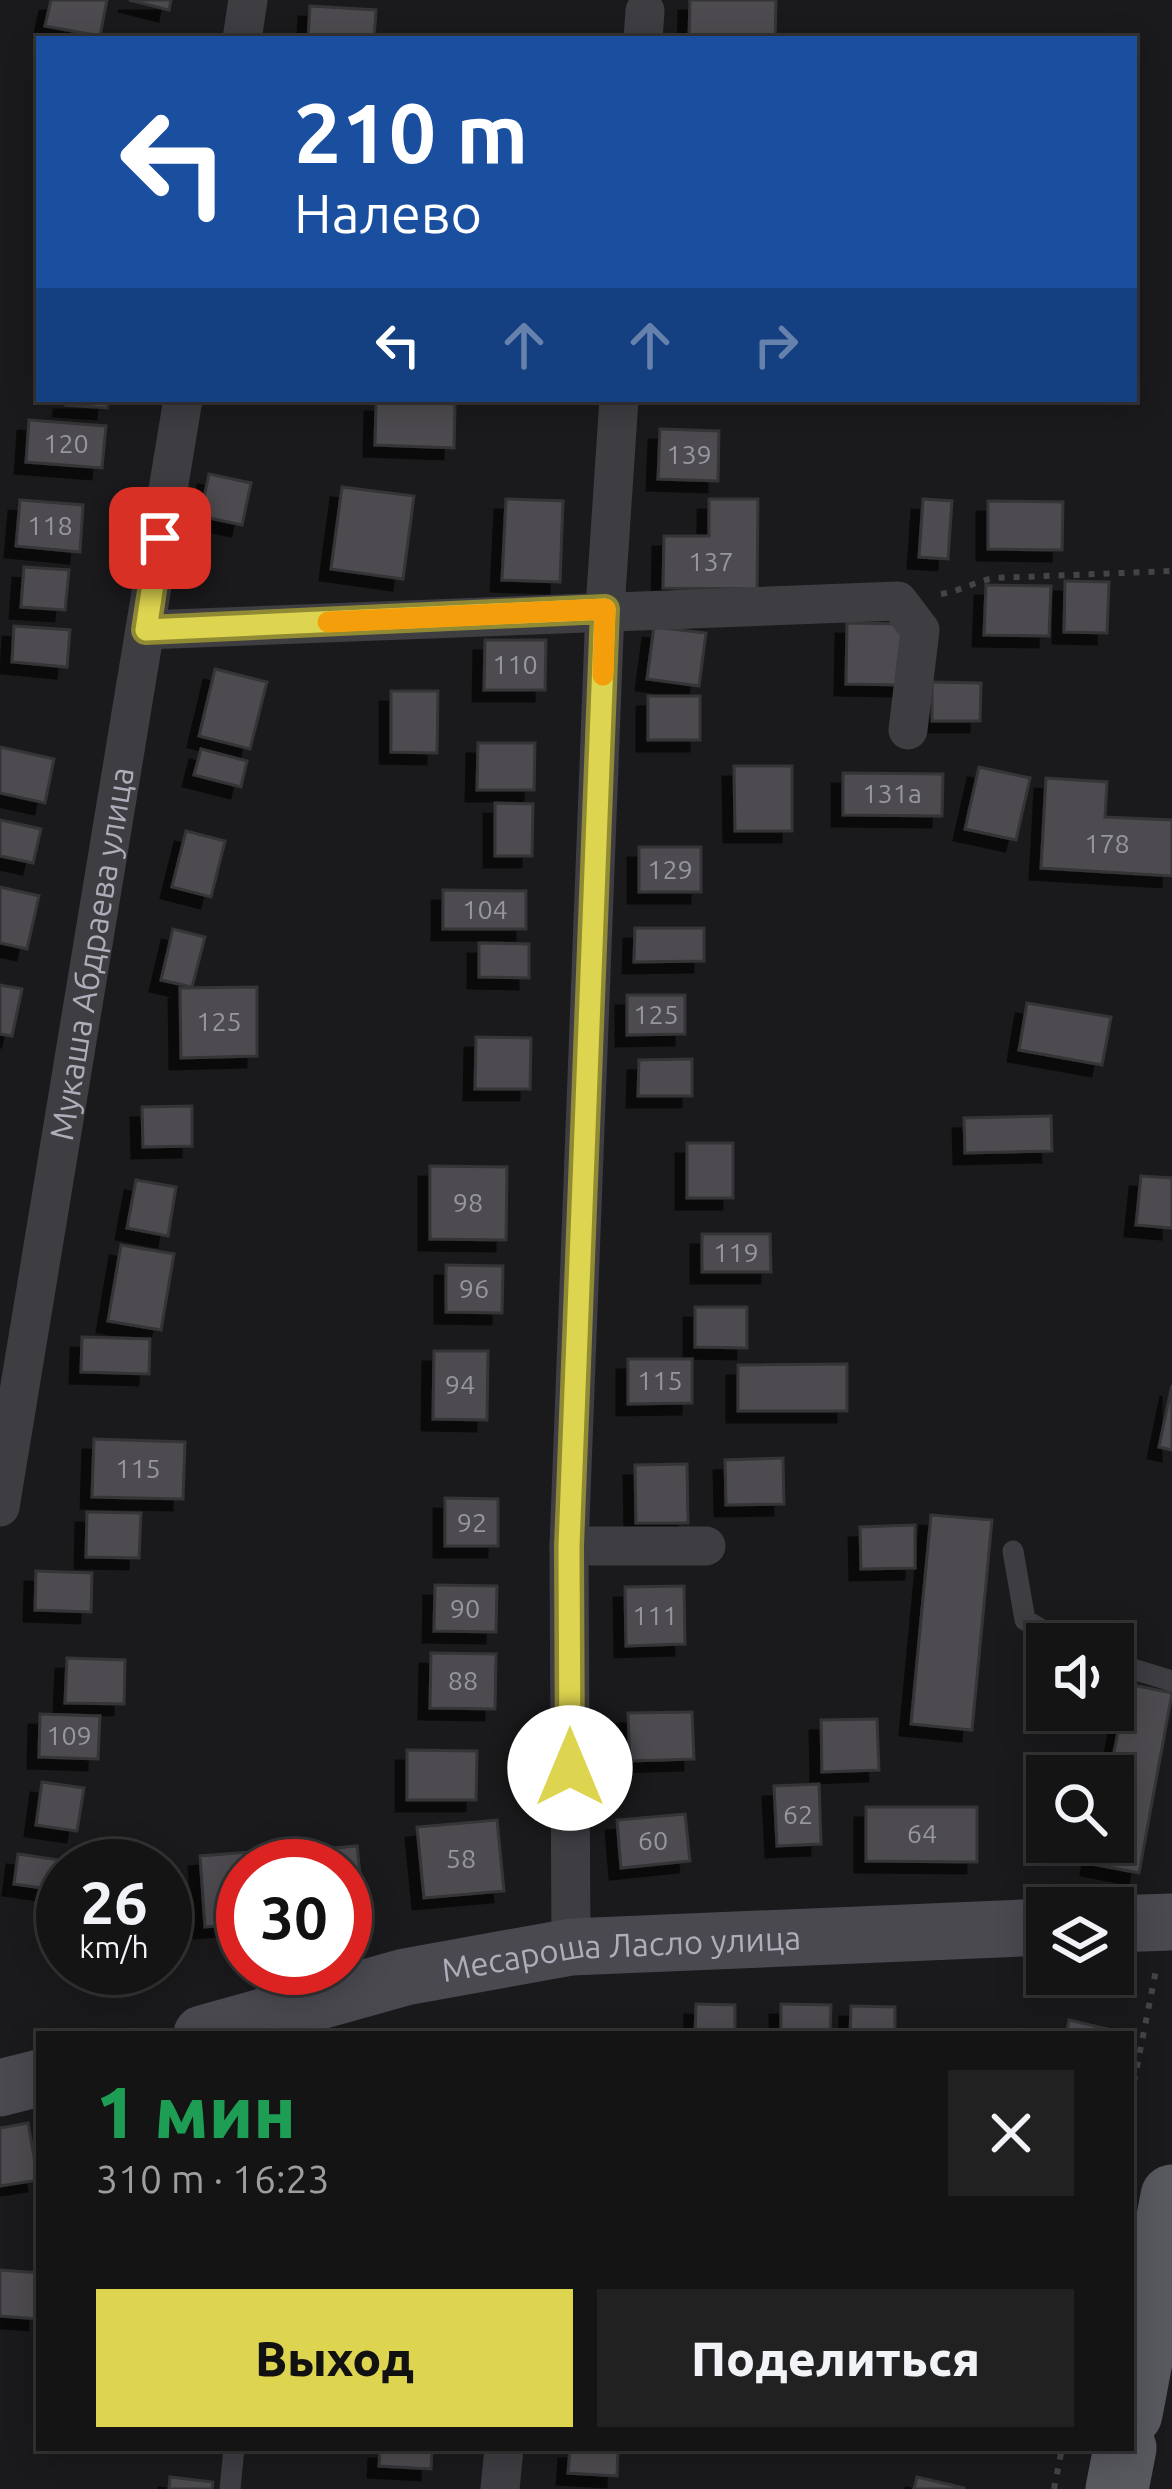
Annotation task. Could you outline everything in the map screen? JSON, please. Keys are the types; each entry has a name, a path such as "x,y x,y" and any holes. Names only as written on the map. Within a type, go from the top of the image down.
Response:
{"main road":[{"path":"1134,2398 1172,2196"},
{"path":"1117,2489 1124,2451"}],"street":[{"path":"242,36 248,0"},
{"name":"Мукаша Абдраева улица","path":"0,1507 183,402"},
{"path":"571,1946 569,1546 605,609 619,402"},
{"path":"146,630 898,601 920,630 908,730"},
{"path":"569,1546 706,1546"},
{"name":"Месароша Ласло улица","path":"213,2031 405,1977 571,1946 1026,1928"},
{"path":"0,2088 36,2079"},
{"path":"500,2489 504,2451"}],"lane":[{"path":"1013,1551 1025,1620 1030,1623"},
{"path":"1134,1670 1172,1682"},
{"path":"230,2489 234,2451"}],"path":[{"path":"931,596 995,578 1172,572"},
{"path":"1134,2070 1150,1923"},
{"path":"1054,2489 1061,2451"}],"building":[{"path":"51,0 107,0 100,36 45,26"},
{"path":"129,0 171,0 169,10"},
{"path":"690,0 776,0 775,36 689,36"},
{"path":"310,6 376,10 374,36 308,36"},
{"path":"65,402 108,402 107,408"},
{"path":"376,402 455,404 454,448 375,445"},
{"path":"29,420 106,426 102,468 26,462"},
{"path":"660,429 719,431 718,481 658,479"},
{"path":"209,474 251,483 242,525 200,516"},
{"path":"342,487 414,496 403,579 331,569"},
{"path":"506,499 563,501 560,582 502,580"},
{"path":"709,499 758,499 757,589 663,588 664,536 709,536"},
{"path":"923,499 952,501 948,559 919,557"},
{"path":"20,500 83,505 80,552 16,546"},
{"path":"988,501 1063,502 1062,550 988,549"},
{"path":"24,567 69,570 65,610 21,607"},
{"path":"1065,581 1109,582 1107,633 1064,632"},
{"path":"986,585 1051,586 1049,636 984,635"},
{"path":"847,623 905,624 904,685 846,684"},
{"path":"14,626 70,630 67,667 12,662"},
{"path":"654,627 706,633 699,686 647,679"},
{"path":"485,640 546,640 545,690 484,690"},
{"path":"215,669 267,682 250,749 199,736"},
{"path":"932,682 981,683 980,721 932,721"},
{"path":"391,691 438,691 437,753 391,752"},
{"path":"648,696 700,696 700,740 648,740"},
{"path":"478,743 535,743 534,790 477,790"},
{"path":"0,747 54,759 45,803 0,793"},
{"path":"201,749 247,761 241,787 194,775"},
{"path":"734,766 792,766 792,831 735,831"},
{"path":"979,767 1030,778 1016,840 965,829"},
{"path":"843,773 943,774 942,816 843,815"},
{"path":"1046,778 1107,782 1105,817 1172,820 1172,876 1041,868"},
{"path":"495,803 533,804 532,856 495,856"},
{"path":"0,820 41,829 33,863 0,856"},
{"path":"186,831 225,841 211,897 172,887"},
{"path":"639,847 701,847 701,892 639,892"},
{"path":"0,887 39,896 27,949 0,943"},
{"path":"443,890 526,891 526,929 443,929"},
{"path":"635,928 704,928 704,961 634,962"},
{"path":"173,929 205,937 192,987 161,980"},
{"path":"479,943 529,944 529,978 479,977"},
{"path":"0,985 22,989 12,1036 0,1034"},
{"path":"257,987 257,1056 181,1058 180,988"},
{"path":"627,995 685,995 685,1034 627,1035"},
{"path":"1027,1003 1111,1017 1102,1065 1019,1050"},
{"path":"476,1037 531,1038 530,1089 475,1089"},
{"path":"692,1059 692,1096 638,1096 639,1060"},
{"path":"192,1106 192,1146 143,1147 142,1107"},
{"path":"1051,1116 1052,1151 965,1153 964,1118"},
{"path":"687,1143 733,1143 733,1198 687,1198"},
{"path":"430,1166 507,1167 506,1240 430,1239"},
{"path":"1141,1176 1172,1178 1172,1228 1136,1225"},
{"path":"136,1180 176,1187 168,1236 127,1228"},
{"path":"702,1234 770,1234 771,1272 702,1272"},
{"path":"121,1245 174,1254 161,1330 108,1321"},
{"path":"446,1265 503,1266 502,1313 446,1312"},
{"path":"695,1307 747,1307 747,1348 695,1347"},
{"path":"82,1337 150,1339 149,1374 81,1372"},
{"path":"434,1351 488,1351 487,1420 433,1419"},
{"path":"628,1359 692,1359 692,1403 628,1404"},
{"path":"847,1364 847,1411 738,1411 738,1365"},
{"path":"1172,1385 1172,1450 1159,1447"},
{"path":"94,1439 185,1442 183,1499 92,1497"},
{"path":"783,1458 784,1504 726,1505 725,1460"},
{"path":"687,1464 688,1523 636,1523 635,1465"},
{"path":"445,1498 498,1499 498,1546 445,1546"},
{"path":"87,1512 141,1513 139,1558 86,1557"},
{"path":"931,1515 992,1520 972,1730 911,1724"},
{"path":"915,1525 915,1568 861,1569 860,1527"},
{"path":"36,1571 92,1573 91,1612 35,1610"},
{"path":"435,1585 497,1586 496,1632 434,1631"},
{"path":"684,1586 685,1644 626,1646 625,1587"},
{"path":"431,1653 496,1654 495,1709 430,1708"},
{"path":"67,1658 125,1660 124,1704 65,1703"},
{"path":"1134,1685 1172,1693 1139,1873 1092,1864 1134,1863 1134,1755 1113,1755 1118,1731 1134,1731"},
{"path":"692,1712 694,1759 630,1761 628,1713"},
{"path":"40,1714 100,1716 98,1759 39,1757"},
{"path":"877,1719 879,1770 822,1772 821,1720"},
{"path":"407,1750 477,1751 476,1800 407,1800"},
{"path":"42,1782 84,1788 77,1831 36,1825"},
{"path":"819,1784 821,1844 777,1846 774,1786"},
{"path":"866,1807 977,1807 977,1862 866,1861"},
{"path":"685,1814 690,1861 621,1868 617,1820"},
{"path":"497,1820 504,1891 424,1898 417,1827"},
{"path":"18,1854 36,1857 36,1887 14,1884"},
{"path":"216,1855 216,1926 205,1927 200,1856"},
{"path":"696,2004 735,2005 735,2031 695,2031"},
{"path":"781,2004 831,2005 830,2031 781,2031"},
{"path":"851,2006 895,2007 895,2031 850,2031"},
{"path":"1069,2020 1107,2029 1107,2031 1067,2031"},
{"path":"28,2123 36,2180 0,2186 0,2128"},
{"path":"0,2270 36,2273 36,2319 0,2316"},
{"path":"380,2451 432,2451 431,2469 379,2466"},
{"path":"570,2451 618,2451 617,2476 568,2473"},
{"path":"170,2477 213,2482 212,2489 169,2489"},
{"path":"917,2477 964,2488 964,2489 914,2489"}],"slow traffic":[{"path":"328,622 605,609 603,675"}],"route":[{"path":"160,538 146,630 605,609 569,1546 570,1768"}]}
